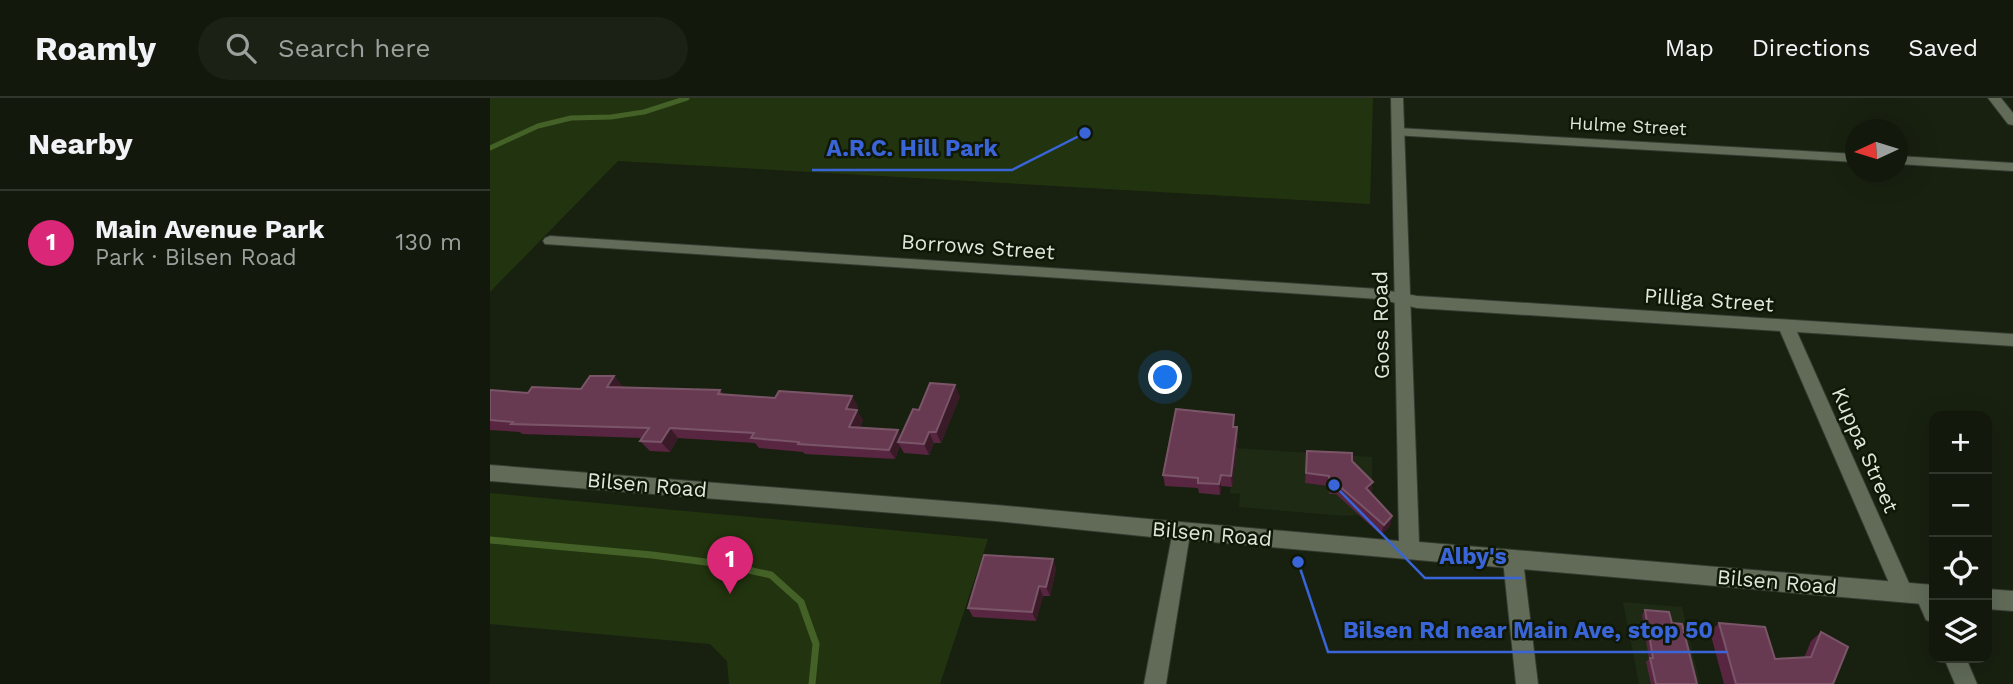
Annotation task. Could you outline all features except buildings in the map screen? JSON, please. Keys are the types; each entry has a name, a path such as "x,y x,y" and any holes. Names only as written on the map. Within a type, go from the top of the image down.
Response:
{"street":[{"name":"Goss Road","path":"1397,98 1409,551"},
{"path":"1994,98 2013,121"},
{"name":"Hulme Street","path":"1398,132 1845,157"},
{"path":"1908,161 2013,167"},
{"name":"Borrows Street","path":"550,241 1365,293 1402,299"},
{"name":"Pilliga Street","path":"1402,299 2013,341"},
{"name":"Kuppa Street","path":"1786,326 1903,592"},
{"name":"Bilsen Road","path":"490,472 1903,592 1929,600"},
{"path":"1155,684 1181,531"},
{"path":"1513,560 1527,684"},
{"path":"1992,599 2013,601"},
{"path":"1957,663 1966,684"}],"shaded area":[{"path":"490,98 1373,98 1370,204 618,161 490,292"},
{"path":"1236,448 1372,457 1372,500 1368,509 1359,515 1344,516 1239,507 1240,494 1230,493"},
{"path":"490,493 988,539 940,684 729,684 727,661 710,644 490,624"},
{"path":"1623,602 1682,607 1700,684 1639,684"}],"waterway":[{"path":"490,148 538,126 571,118 611,117 644,112 687,98"},
{"path":"490,540 652,555 721,564 771,575 801,602 816,644 812,684"}],"place":[{"name":"A.R.C. Hill Park","path":"1085,133"},
{"name":"Alby's","path":"1334,485"},
{"name":"Bilsen Rd near Main Ave, stop 50","path":"1298,562"},
{"name":"Main Avenue Park","path":"730,594"}]}
